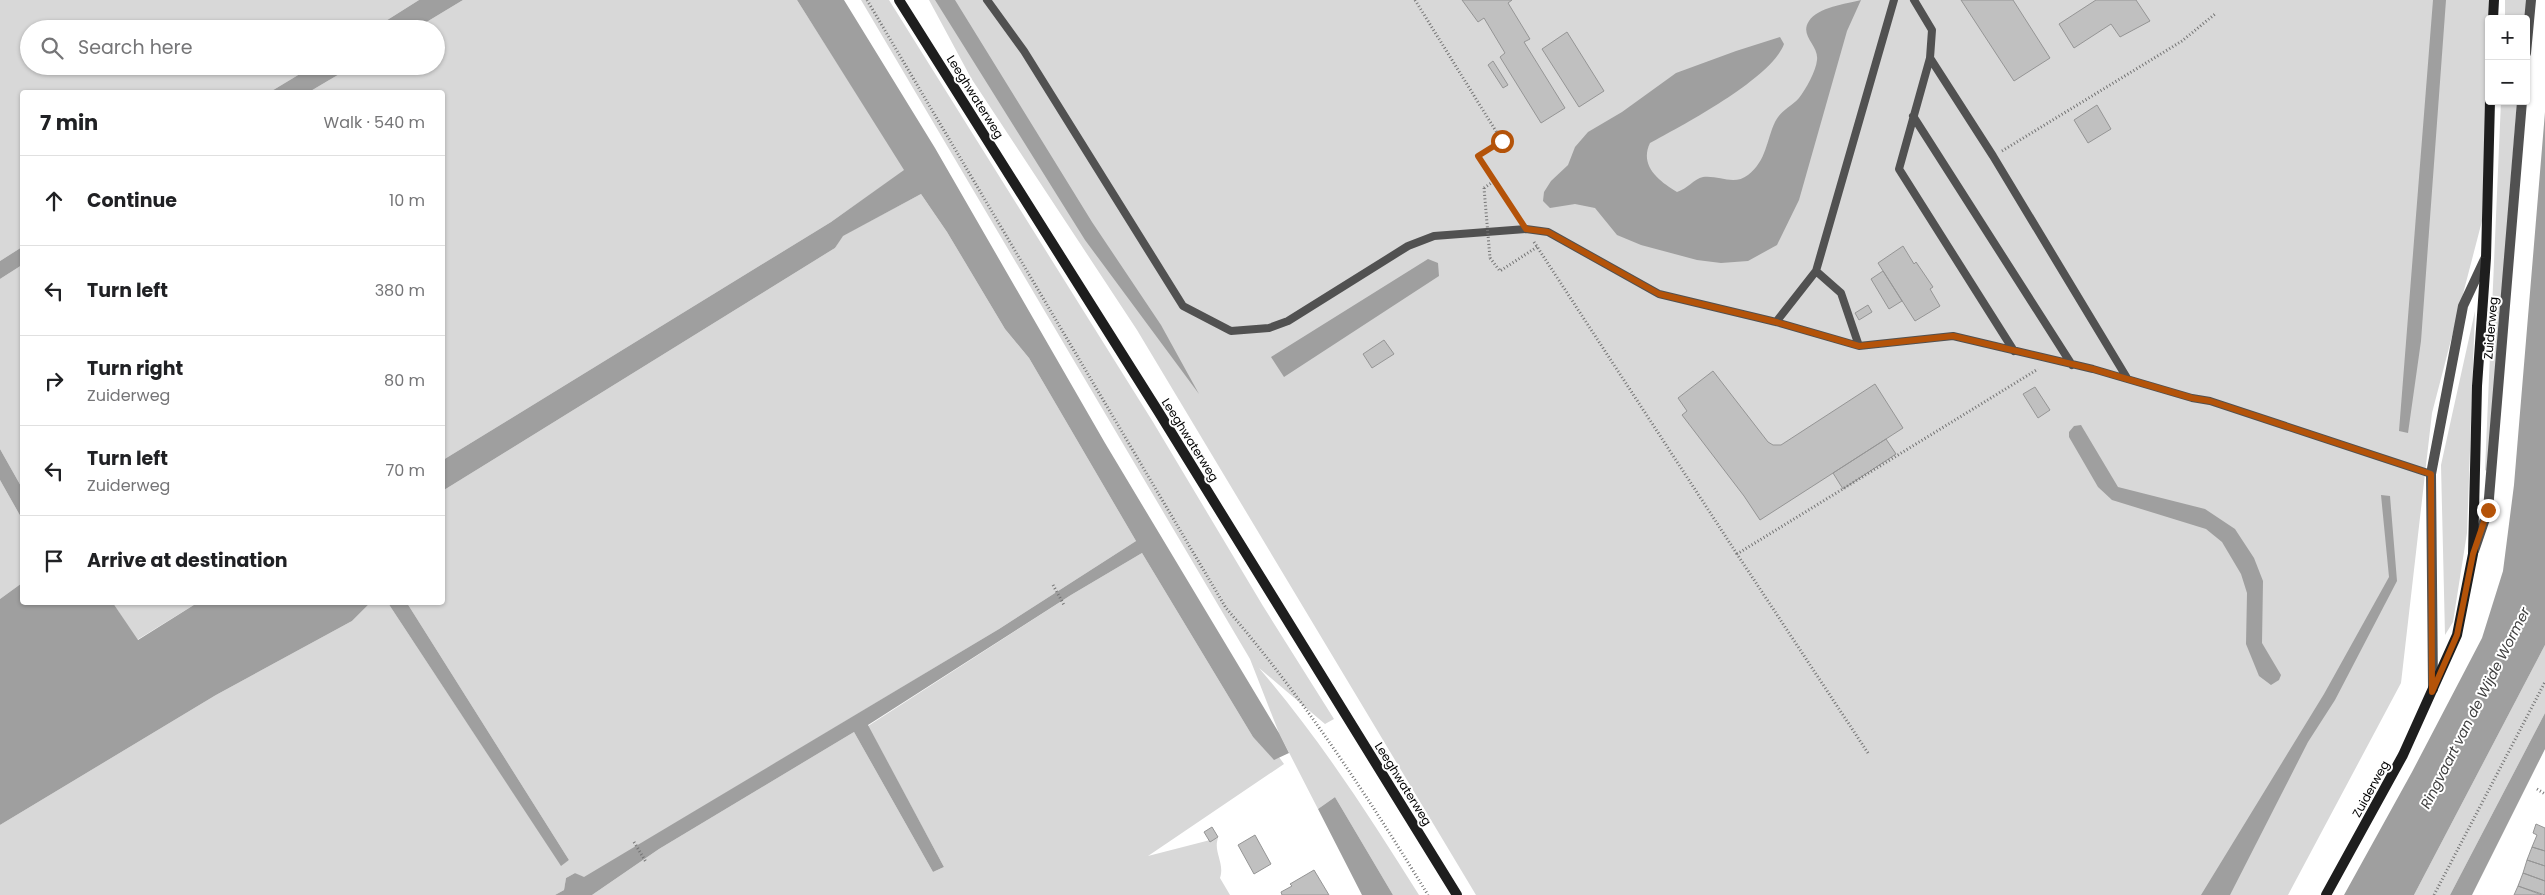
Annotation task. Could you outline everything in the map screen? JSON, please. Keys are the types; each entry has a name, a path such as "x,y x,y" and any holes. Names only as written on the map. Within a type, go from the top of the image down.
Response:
{"main road":[{"name":"Leeghwaterweg","path":"899,0 1158,412 1457,895"},
{"path":"2493,15 2494,0"},
{"name":"Zuiderweg","path":"2326,895 2403,755 2457,635 2473,554 2477,386 2486,258 2490,105"}],"street":[{"path":"2530,15 2531,0"},
{"name":"Zuiderweg","path":"2473,554 2488,510 2522,105"},
{"name":"Zuiderweg","path":"2432,692 2431,474 2462,306 2486,258"}],"lane":[{"path":"987,0 1024,51 1182,306 1231,331 1270,328 1288,321 1408,246 1434,236 1526,229 1548,232 1659,294 1776,322 1859,346 1953,336 2072,364 2127,378 2192,398 2210,401 2431,474"},
{"path":"1776,322 1816,271 1894,0"},
{"path":"1914,0 1932,30 1930,58 1899,169 2014,351"},
{"path":"1930,58 1993,156 2127,378"},
{"path":"1914,116 2072,364"},
{"path":"1816,271 1841,293 1859,346"}],"path":[{"path":"867,0 1226,608 1252,638 1348,768 1428,895"},
{"path":"1416,0 1502,141 1478,156 1868,753"},
{"path":"1993,156 2182,41 2215,14"},
{"path":"1494,181 1484,188 1490,258 1500,271 1537,247"},
{"path":"1737,554 2054,360"},
{"path":"1053,585 1064,606"},
{"path":"2434,895 2545,682"},
{"path":"2537,788 2545,794"},
{"path":"634,842 646,862"}],"shaded area":[{"path":"0,0 419,0 387,20 20,20 20,75 298,75 273,90 20,90 20,248 0,261"},
{"path":"463,0 797,0 905,170 831,222 445,459 445,90 312,90 338,75 445,75 445,20 430,20"},
{"path":"861,0 889,0 1153,422 1263,606 1334,719 1325,724 1259,668 1324,750 1419,895 1393,895 1335,797 1318,809 1279,733 1250,659"},
{"path":"929,0 2490,0 2489,15 2485,15 2486,105 2482,221 2432,413 2401,683 2288,895 1476,895 1137,330 971,78"},
{"path":"2505,0 2529,0 2527,15 2505,15"},
{"path":"2501,105 2517,105 2488,472 2485,470"},
{"path":"921,194 947,232 1005,329 1029,358 1136,541 999,629 584,878 575,873 566,878 564,890 555,895 0,895 0,825 216,695 352,621 368,605 389,605 561,865 569,860 408,605 445,605 445,489 835,248 842,236"},
{"path":"20,266 20,484 0,449 0,279"},
{"path":"2475,311 2467,533 2453,622 2445,635 2441,465"},
{"path":"0,480 20,515 20,584 0,599"},
{"path":"1142,553 1253,737 1274,759 1279,757 1284,764 1148,856 1218,838 1217,848 1221,867 1220,878 1230,895 592,895 659,849 854,732 933,872 944,867 868,726 1071,595"},
{"path":"114,605 194,605 137,640"},
{"path":"2545,645 2545,713 2450,895 2414,895"}],"water":[{"path":"419,0 463,0 430,20 387,20"},
{"path":"797,0 844,0 935,148 1105,443 1279,733 1289,753 1274,760 1253,737 1142,553 1071,595 868,725 944,867 933,872 854,732 659,849 592,895 555,895 564,890 566,878 575,873 584,877 999,629 1136,541 1029,358 1005,329 947,232 921,194 843,236 835,248 445,489 445,459 831,222 904,170"},
{"path":"935,0 955,0 1092,222 1161,325 1199,394 1085,240"},
{"path":"1861,0 1847,31 1799,200 1777,245 1748,261 1721,263 1697,260 1641,245 1617,235 1595,208 1575,204 1550,208 1543,201 1544,192 1551,181 1568,165 1575,147 1588,132 1622,112 1676,73 1780,37 1784,44 1776,57 1763,71 1725,100 1650,143 1647,151 1649,166 1653,172 1677,192 1703,177 1737,180 1748,175 1763,157 1777,118 1799,98 1813,74 1817,55 1806,31 1809,21 1813,16 1825,9"},
{"path":"2433,0 2446,0 2421,341 2408,433 2399,431"},
{"path":"298,75 338,75 312,90 273,90"},
{"name":"Ringvaart van de Wijde Wormer","path":"2545,112 2545,645 2414,895 2344,895 2412,772 2482,638 2503,571 2514,485"},
{"path":"20,248 20,266 0,279 0,261"},
{"path":"1428,259 1438,263 1439,276 1284,377 1271,357"},
{"path":"2081,425 2118,487 2205,509 2235,529 2254,558 2263,581 2262,643 2281,675 2279,680 2271,685 2259,676 2246,644 2247,593 2241,574 2222,542 2206,529 2112,500 2098,487 2069,437 2069,432 2074,426"},
{"path":"0,449 20,484 20,515 0,480"},
{"path":"2381,495 2390,496 2397,581 2335,700 2308,742 2230,895 2201,895 2324,694 2389,577"},
{"path":"20,584 20,605 114,605 138,640 194,605 368,605 352,621 216,695 0,825 0,599"},
{"path":"389,605 408,605 569,860 561,866"},
{"path":"2545,713 2545,749 2472,895 2450,895"},
{"path":"1335,797 1393,895 1362,895 1318,809"}],"building":[{"path":"1462,0 1512,0 1508,3 1530,39 1524,42 1565,108 1541,123 1500,57 1505,53 1484,18 1478,22"},
{"path":"1961,0 2013,0 2050,58 2014,81"},
{"path":"2096,0 2136,0 2150,21 2120,37 2111,24 2074,48 2059,24"},
{"path":"1567,32 1604,91 1579,107 1542,49"},
{"path":"1493,61 1508,85 1503,88 1488,65"},
{"path":"2097,105 2111,129 2088,143 2074,120"},
{"path":"1903,246 1914,264 1916,262 1933,287 1930,289 1940,306 1915,321 1878,263"},
{"path":"1883,271 1902,301 1889,309 1871,279"},
{"path":"1868,305 1872,312 1859,320 1855,313"},
{"path":"1384,340 1394,354 1372,368 1363,354"},
{"path":"1713,371 1768,442 1773,445 1781,445 1875,384 1903,428 1760,520 1682,415 1687,411 1678,398"},
{"path":"2035,387 2050,410 2038,418 2023,394"},
{"path":"1886,439 1896,454 1843,489 1833,473"},
{"path":"2536,824 2545,828 2545,851 2532,847 2537,835 2533,833"},
{"path":"1212,827 1218,837 1210,842 1204,832"},
{"path":"1255,835 1271,864 1254,874 1238,845"},
{"path":"2532,847 2545,851 2545,866 2527,860"},
{"path":"2527,860 2545,866 2545,881 2523,873"},
{"path":"1314,870 1329,895 1282,895 1281,892 1292,886 1290,884"},
{"path":"2523,873 2545,881 2545,895 2518,886"},
{"path":"2518,886 2542,895 2514,895"}],"route":[{"path":"1502,141 1478,156 1526,229 1548,232 1659,294 1776,322 1859,346 1953,336 2093,369 2192,398 2210,401 2431,474 2432,692 2457,635 2473,554 2488,510"}]}
